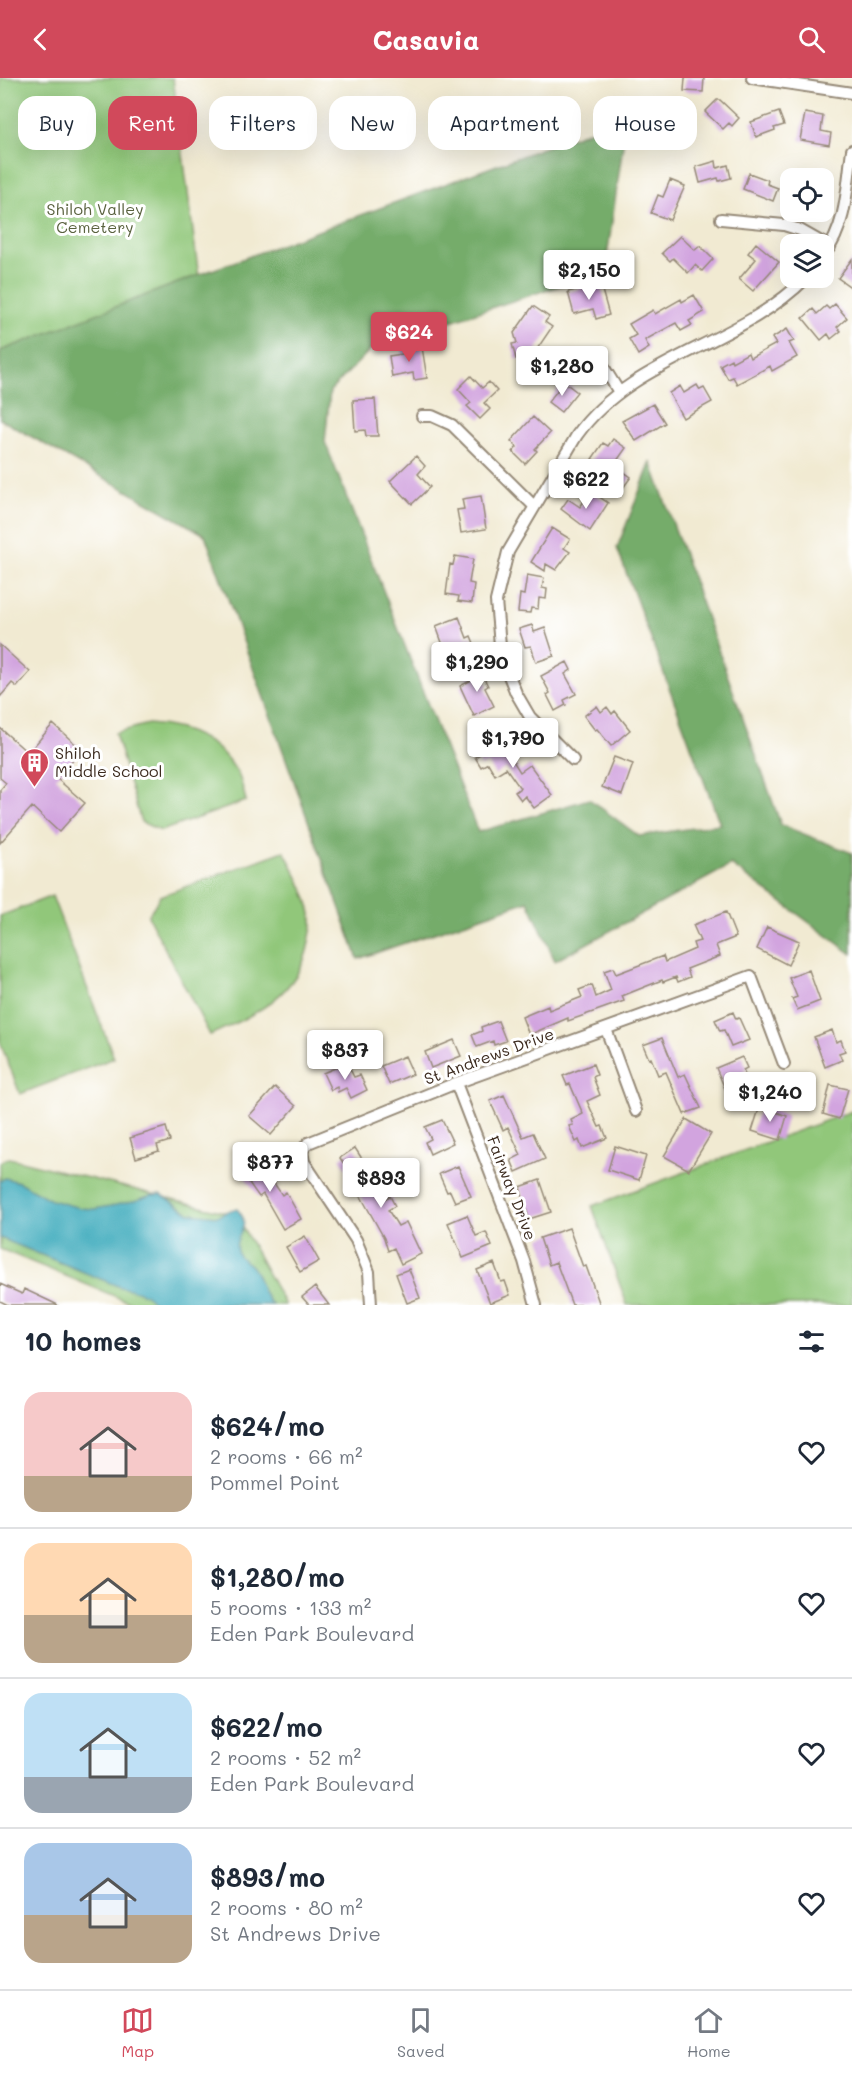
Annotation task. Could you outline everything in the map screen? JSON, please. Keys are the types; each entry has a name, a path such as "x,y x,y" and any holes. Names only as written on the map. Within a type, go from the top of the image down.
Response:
{"street":[{"path":"752,78 852,93"},
{"path":"834,237 842,220 852,150"},
{"path":"721,219 784,225 805,234"},
{"path":"573,760 530,717 516,693 501,656 496,601 508,552 590,417 633,382 747,322 776,304 794,288"},
{"path":"601,363 619,392"},
{"path":"422,416 432,416 453,425 534,507"},
{"name":"St Andrews Drive","path":"371,1305 369,1272 356,1240 304,1162 302,1151 308,1143 456,1083 751,976 784,1064"},
{"path":"606,1029 636,1112"},
{"name":"Fairway Drive","path":"456,1083 524,1261 536,1305"}],"green space":[{"name":"Shiloh Valley Cemetery","path":"0,78 173,78 175,96 108,96 108,150 182,150 200,285 0,357"},
{"path":"593,130 593,150 622,150 605,271 374,346 330,391 325,442 478,832 589,799 639,836 720,824 617,548 651,462 781,825 852,853 852,954 731,865 555,961 528,901 358,959 205,535 0,419 0,351 537,150 581,150 581,134"},
{"path":"148,724 188,732 211,744 230,762 238,774 246,801 161,831 141,822 115,733"},
{"path":"284,851 305,892 312,919 304,960 296,976 273,1001 243,1020 210,1035 148,916 160,896"},
{"path":"52,896 114,1058 20,1094 0,1042 0,916"},
{"path":"852,1111 852,1305 627,1305 592,1206"},
{"path":"9,1158 236,1215 285,1305 136,1305 0,1249 0,1162"}],"water":[{"path":"5,1178 19,1182 51,1200 80,1208 94,1209 161,1194 190,1213 218,1216 237,1209 244,1221 236,1247 238,1254 252,1267 266,1297 273,1305 155,1305 149,1297 140,1292 120,1287 0,1238 0,1181"}],"building":[{"path":"685,78 704,78 703,92 684,91"},
{"path":"717,100 720,100 739,118 732,126 729,123 723,129 705,112"},
{"path":"779,112 784,125 756,137 751,122"},
{"path":"805,113 823,116 821,131 831,133 829,145 800,140"},
{"path":"716,161 717,168 728,165 731,178 719,181 718,178 700,183 696,167"},
{"path":"749,173 768,180 767,184 778,188 773,201 743,189"},
{"path":"670,180 685,186 670,220 651,213 658,195 663,197"},
{"path":"680,236 695,250 700,246 713,259 702,271 695,265 688,273 673,258 670,261 662,253"},
{"path":"756,243 779,262 753,291 739,279 756,259 748,253"},
{"path":"852,259 852,288 838,278"},
{"path":"600,283 609,315 596,319 593,309 574,314 568,292"},
{"path":"694,295 704,312 689,321 692,325 681,331 676,323 645,340 649,348 638,355 629,339 636,335 629,324 653,310 655,314 681,299 682,302"},
{"path":"835,304 847,318 837,327 841,331 831,339 828,334 821,340 803,318 813,309 817,314 826,306 829,309"},
{"path":"533,306 549,317 545,322 552,327 537,349 539,355 516,359 512,344 517,343 514,333"},
{"path":"787,329 794,341 789,343 797,357 772,371 770,366 737,384 733,377 728,379 720,365 731,359 732,362 748,353 750,358 776,344 772,338"},
{"path":"409,345 410,349 422,347 427,378 414,380 413,373 392,377 389,356 403,354 401,347"},
{"path":"471,376 482,388 489,382 497,391 484,403 490,409 480,419 467,406 471,403 458,389"},
{"path":"564,382 577,392 561,412 548,402"},
{"path":"697,385 700,390 704,388 712,402 683,418 669,393 680,386 684,393"},
{"path":"375,399 378,436 366,436 365,430 355,431 353,400"},
{"path":"653,404 665,423 636,441 622,421"},
{"path":"533,417 550,433 525,464 513,452 517,447 511,441"},
{"path":"613,439 626,448 614,465 631,477 623,488 595,468 598,463 592,459 603,443 608,446"},
{"path":"416,456 425,466 418,474 430,487 412,504 390,481"},
{"path":"591,491 608,503 590,531 561,509 568,499 580,507"},
{"path":"481,496 486,529 461,533 457,510 464,509 462,499"},
{"path":"552,528 570,539 564,548 570,552 556,570 546,564 545,571 531,562"},
{"path":"455,556 473,559 469,583 474,584 472,603 458,601 459,596 446,594 450,564 453,565"},
{"path":"527,575 544,578 542,588 547,589 546,599 539,598 538,609 531,608 530,613 518,612 520,594 524,595"},
{"path":"459,617 467,638 471,636 476,648 448,659 436,626"},
{"path":"532,625 534,632 545,628 554,656 536,662 531,646 525,647 519,629"},
{"path":"0,645 30,672 17,687 12,683 0,697"},
{"path":"567,662 571,670 565,674 576,694 564,700 566,705 555,711 547,695 550,693 541,676"},
{"path":"479,668 494,706 474,716 460,686 470,681 466,674"},
{"path":"597,706 601,712 607,707 612,714 615,711 630,730 611,746 584,716"},
{"name":"Shiloh Middle School","path":"53,724 82,750 56,778 85,803 59,832 32,807 0,843 0,790 6,783 0,778 0,728 28,753"},
{"path":"508,728 514,739 503,745 520,772 530,765 552,795 534,808 525,796 521,800 515,792 520,788 506,768 495,775 488,763 481,767 475,757 482,753 478,746"},
{"path":"614,757 633,764 622,795 602,787"},
{"path":"726,912 736,937 716,945 720,956 687,969 690,977 678,982 676,977 663,982 662,980 622,996 624,1001 568,1021 568,1018 529,1035 522,1017 548,1006 549,1010 582,997 579,990 592,985 596,997 611,990 604,971 613,968 616,974 663,956 665,962 695,949 693,943 700,941 693,925"},
{"path":"767,927 799,941 788,965 757,949"},
{"path":"809,970 820,1001 797,1010 792,999 797,997 789,978"},
{"path":"733,1012 736,1019 739,1018 749,1040 731,1047 724,1030 720,1031 715,1020"},
{"path":"498,1021 506,1041 494,1045 493,1041 477,1047 472,1035 482,1031 481,1027"},
{"path":"832,1030 836,1042 841,1040 845,1051 839,1053 842,1060 825,1067 814,1037"},
{"path":"662,1038 678,1077 685,1074 701,1108 684,1114 666,1072 658,1075 651,1058 649,1059 643,1045"},
{"path":"454,1040 461,1056 431,1068 425,1052"},
{"path":"405,1056 413,1074 389,1084 381,1066"},
{"path":"742,1057 747,1068 743,1070 750,1088 729,1098 716,1068"},
{"path":"347,1063 354,1077 360,1075 367,1090 351,1098 346,1088 338,1092 337,1087 331,1090 323,1073"},
{"path":"593,1064 597,1075 593,1077 600,1095 587,1101 599,1127 602,1126 607,1138 582,1148 579,1140 576,1142 569,1126 573,1125 571,1120 583,1114 570,1084 567,1085 563,1076"},
{"path":"830,1085 848,1089 839,1119 823,1114"},
{"path":"275,1087 296,1106 271,1135 249,1116"},
{"path":"504,1095 523,1137 533,1133 545,1159 516,1172 511,1160 521,1155 508,1127 503,1130 490,1101"},
{"path":"760,1106 787,1116 780,1140 752,1131"},
{"path":"686,1119 711,1134 689,1170 664,1156"},
{"path":"442,1120 453,1143 430,1154 425,1142 431,1139 425,1127"},
{"path":"166,1127 170,1141 157,1145 159,1151 136,1158 130,1138"},
{"path":"615,1146 646,1156 639,1180 608,1170"},
{"path":"355,1148 372,1174 384,1199 390,1196 395,1206 388,1210 398,1226 406,1222 421,1254 401,1264 394,1248 388,1251 384,1238 359,1193 362,1192 340,1158"},
{"path":"251,1156 265,1175 267,1173 282,1195 286,1192 301,1219 283,1229 263,1194 259,1197 237,1166"},
{"path":"458,1166 471,1196 455,1202 450,1191 447,1192 439,1174"},
{"path":"540,1180 551,1212 529,1219 520,1187"},
{"path":"467,1215 476,1236 486,1232 492,1246 463,1258 448,1223"},
{"path":"569,1228 600,1305 572,1305 556,1262 549,1265 540,1238"},
{"path":"305,1236 319,1261 300,1272 286,1247"},
{"path":"494,1263 501,1282 505,1281 510,1295 490,1303 477,1270"},
{"path":"409,1269 420,1298 407,1303 396,1274"},
{"path":"0,1284 22,1294 24,1289 58,1305 8,1305 0,1301"},
{"path":"315,1287 329,1305 309,1305 302,1297"}],"place":[{"name":"Shiloh Middle School","path":"34,788"}]}
